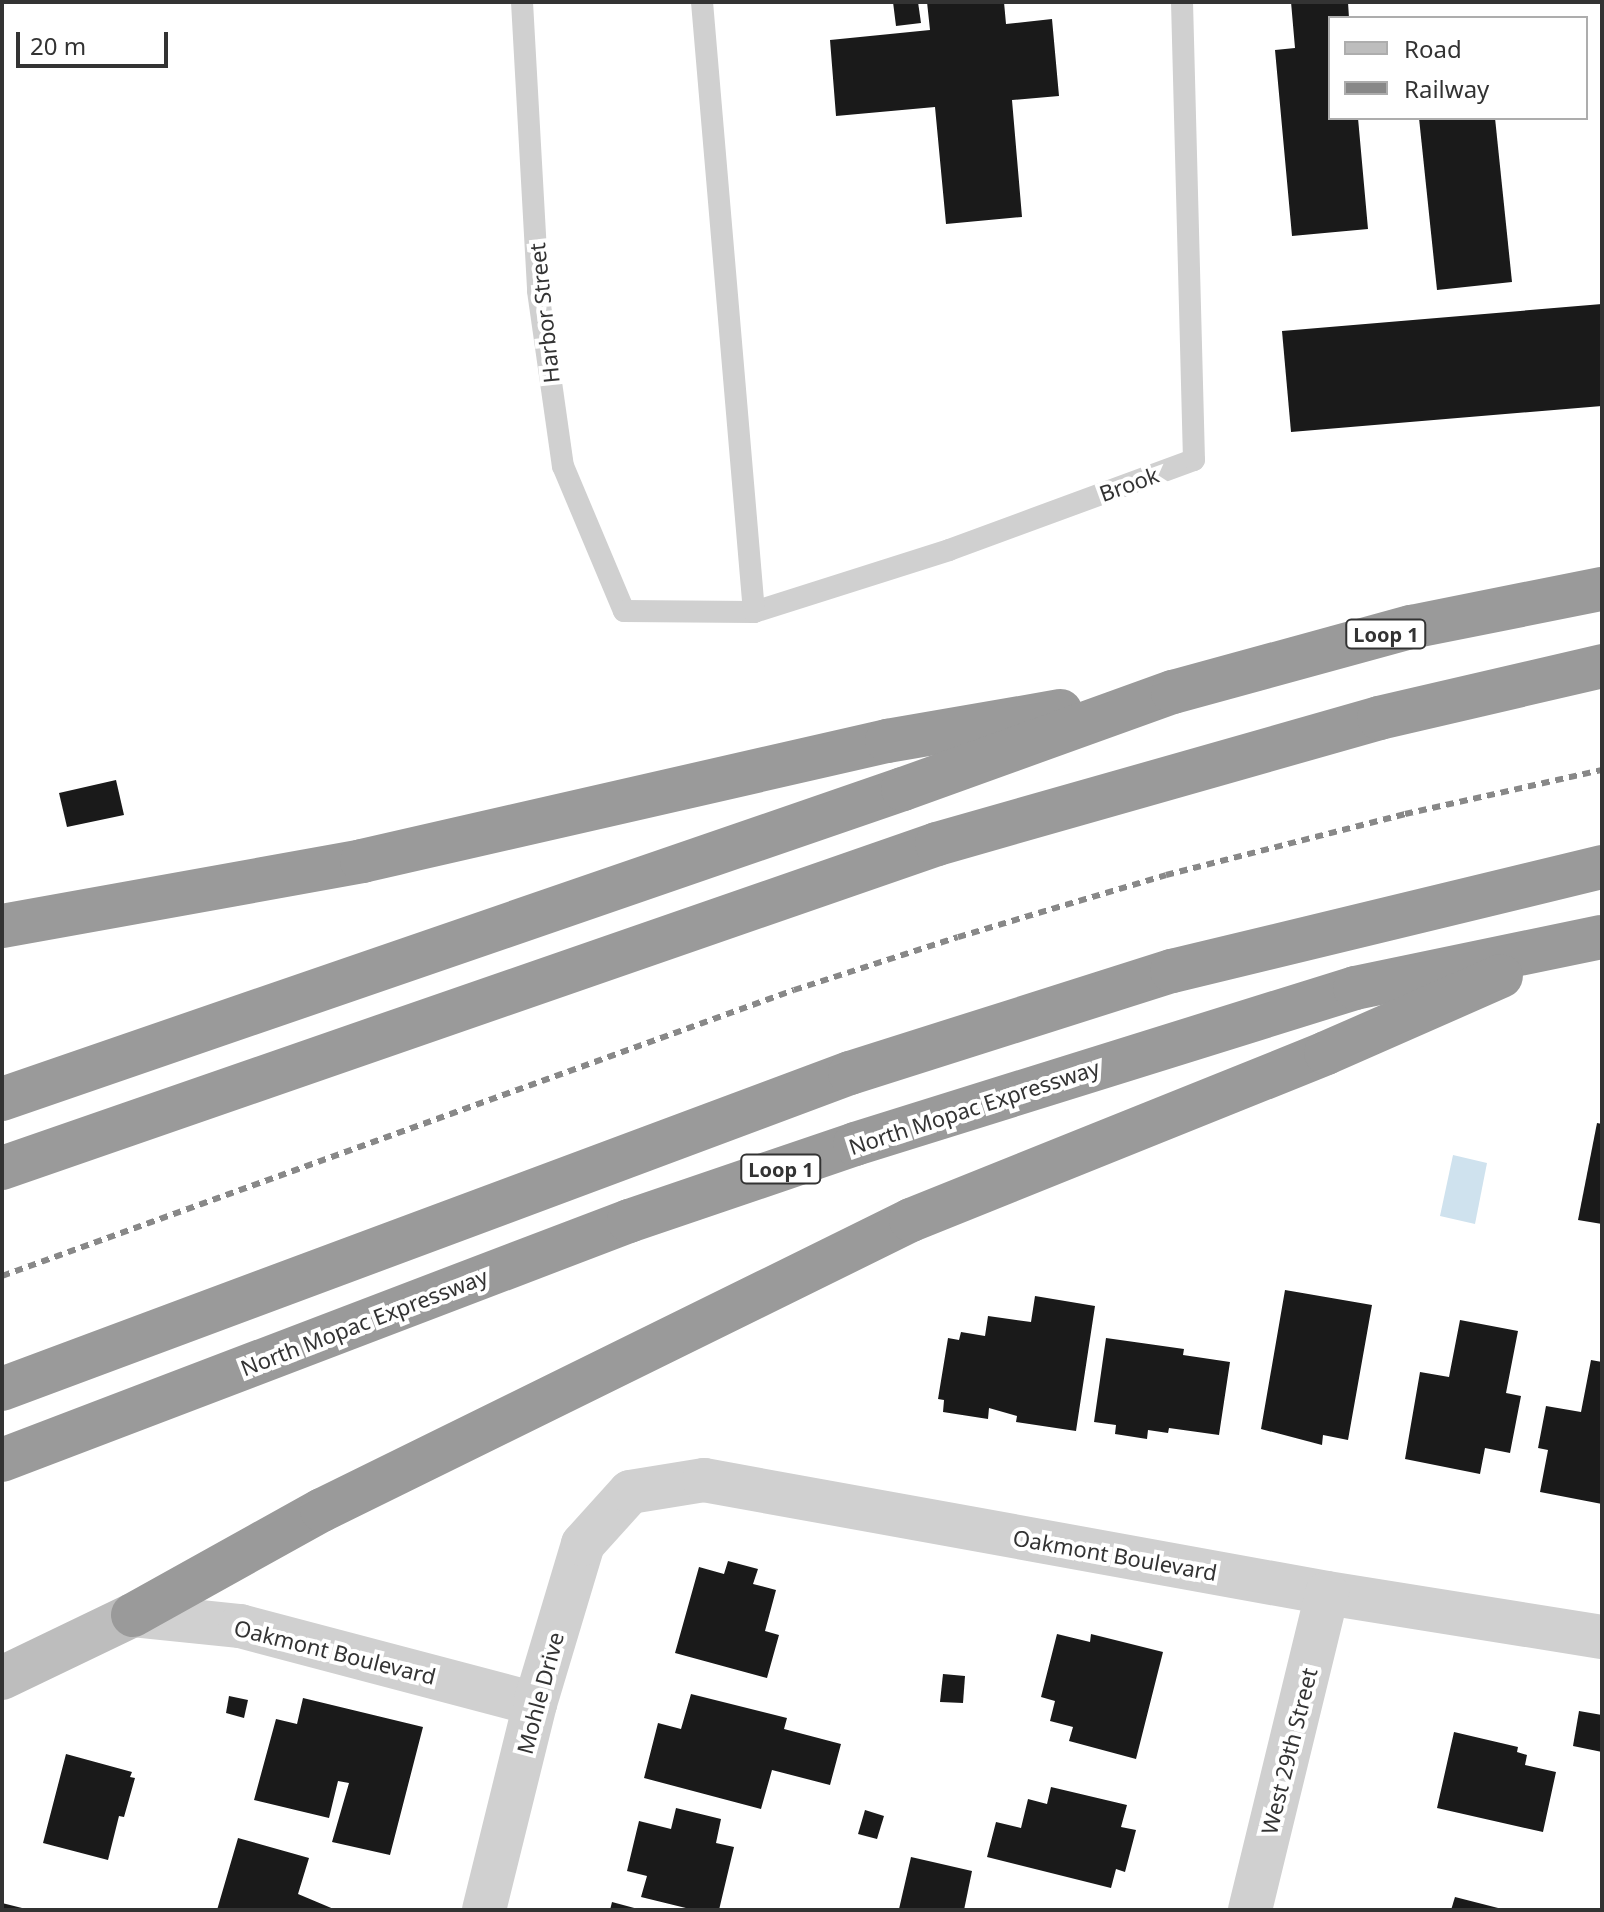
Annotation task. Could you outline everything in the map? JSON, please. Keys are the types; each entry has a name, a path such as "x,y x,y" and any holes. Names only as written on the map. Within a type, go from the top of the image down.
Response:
{"highway":[{"name":"Loop 1","path":"2,1099 860,804 1173,692 1411,627 1602,589"},
{"path":"2,1168 937,844 1379,718 1602,666"},
{"path":"2,926 362,861 887,741 1173,692"},
{"path":"2,1389 864,1069 1172,971 1602,867"},
{"path":"133,1615 336,1503 911,1220 1326,1053 1591,939"},
{"name":"North Mopac Expressway","path":"2,1460 614,1227 855,1144 1355,988 1591,939"}],"street":[{"name":"Oakmont Boulevard","path":"630,1492 704,1480 1327,1593 1602,1637"},
{"name":"Mohle Drive","path":"484,1910 535,1704 583,1544 630,1492"},
{"name":"West 29th Street","path":"1250,1910 1327,1593"},
{"path":"2,1678 133,1615"},
{"name":"Oakmont Boulevard","path":"133,1615 240,1626 535,1704"}],"lane":[{"name":"Harbor Street","path":"522,2 538,291 563,466 624,611"},
{"path":"702,2 754,612"},
{"name":"Brook","path":"624,611 754,612 949,550 1194,460 1182,2"}],"water":[{"path":"1453,1155 1487,1163 1475,1224 1440,1216"}],"building":[{"path":"893,2 918,2 921,23 896,26"},
{"path":"927,2 1004,2 1006,24 1052,19 1059,96 1012,100 1022,217 946,224 935,107 836,116 830,40 930,30"},
{"path":"1291,2 1348,2 1349,16 1328,16 1328,120 1358,120 1368,229 1292,236 1275,50 1295,48"},
{"path":"1419,120 1495,120 1512,282 1437,290"},
{"path":"1602,304 1602,406 1291,432 1282,331"},
{"path":"116,780 124,815 67,827 59,793"},
{"path":"1597,1123 1602,1124 1602,1224 1578,1220"},
{"path":"1285,1290 1372,1305 1348,1440 1323,1435 1322,1445 1261,1429"},
{"path":"1035,1296 1095,1306 1076,1431 1016,1422 1017,1416 989,1408 988,1419 943,1412 944,1400 938,1399 948,1338 959,1340 961,1332 985,1336 988,1316 1031,1322"},
{"path":"1460,1320 1518,1331 1506,1393 1521,1396 1510,1453 1485,1448 1480,1474 1405,1459 1420,1372 1449,1377"},
{"path":"1106,1338 1184,1349 1183,1355 1230,1362 1219,1435 1169,1428 1168,1433 1148,1430 1147,1439 1115,1434 1116,1425 1094,1422"},
{"path":"1591,1360 1602,1362 1602,1504 1540,1492 1548,1450 1538,1448 1546,1406 1581,1412"},
{"path":"728,1561 758,1569 753,1584 776,1590 765,1631 779,1635 767,1678 675,1653 699,1567 724,1574"},
{"path":"1057,1634 1090,1642 1091,1634 1163,1652 1136,1759 1069,1741 1073,1727 1050,1721 1055,1701 1041,1697"},
{"path":"943,1674 965,1676 963,1703 940,1702"},
{"path":"691,1694 787,1718 784,1729 841,1744 830,1785 772,1770 761,1809 644,1778 658,1723 681,1729"},
{"path":"229,1696 248,1700 244,1718 226,1713"},
{"path":"303,1698 423,1727 390,1855 332,1842 349,1783 338,1781 329,1818 254,1800 276,1719 297,1724"},
{"path":"1579,1711 1602,1715 1602,1752 1573,1746"},
{"path":"1454,1732 1518,1747 1517,1752 1527,1755 1525,1765 1556,1772 1543,1832 1437,1808"},
{"path":"66,1754 132,1772 130,1777 135,1778 124,1817 119,1816 108,1860 43,1843"},
{"path":"1051,1787 1127,1805 1121,1827 1136,1830 1125,1872 1116,1869 1111,1888 987,1857 996,1822 1021,1828 1028,1799 1047,1804"},
{"path":"676,1808 721,1819 716,1843 734,1847 719,1910 694,1910 641,1897 647,1876 627,1871 639,1821 671,1829"},
{"path":"865,1810 884,1816 877,1839 858,1834"},
{"path":"238,1838 309,1858 298,1894 336,1910 217,1910"},
{"path":"911,1857 972,1871 964,1910 899,1909"},
{"path":"1455,1897 1502,1909 1502,1910 1451,1910"},
{"path":"612,1902 638,1909 638,1910 610,1910"},
{"path":"2,1903 26,1909 26,1910 2,1910"}],"railway":[{"path":"2,1276 794,990 958,937 1166,875 1405,814 1602,770"}]}
